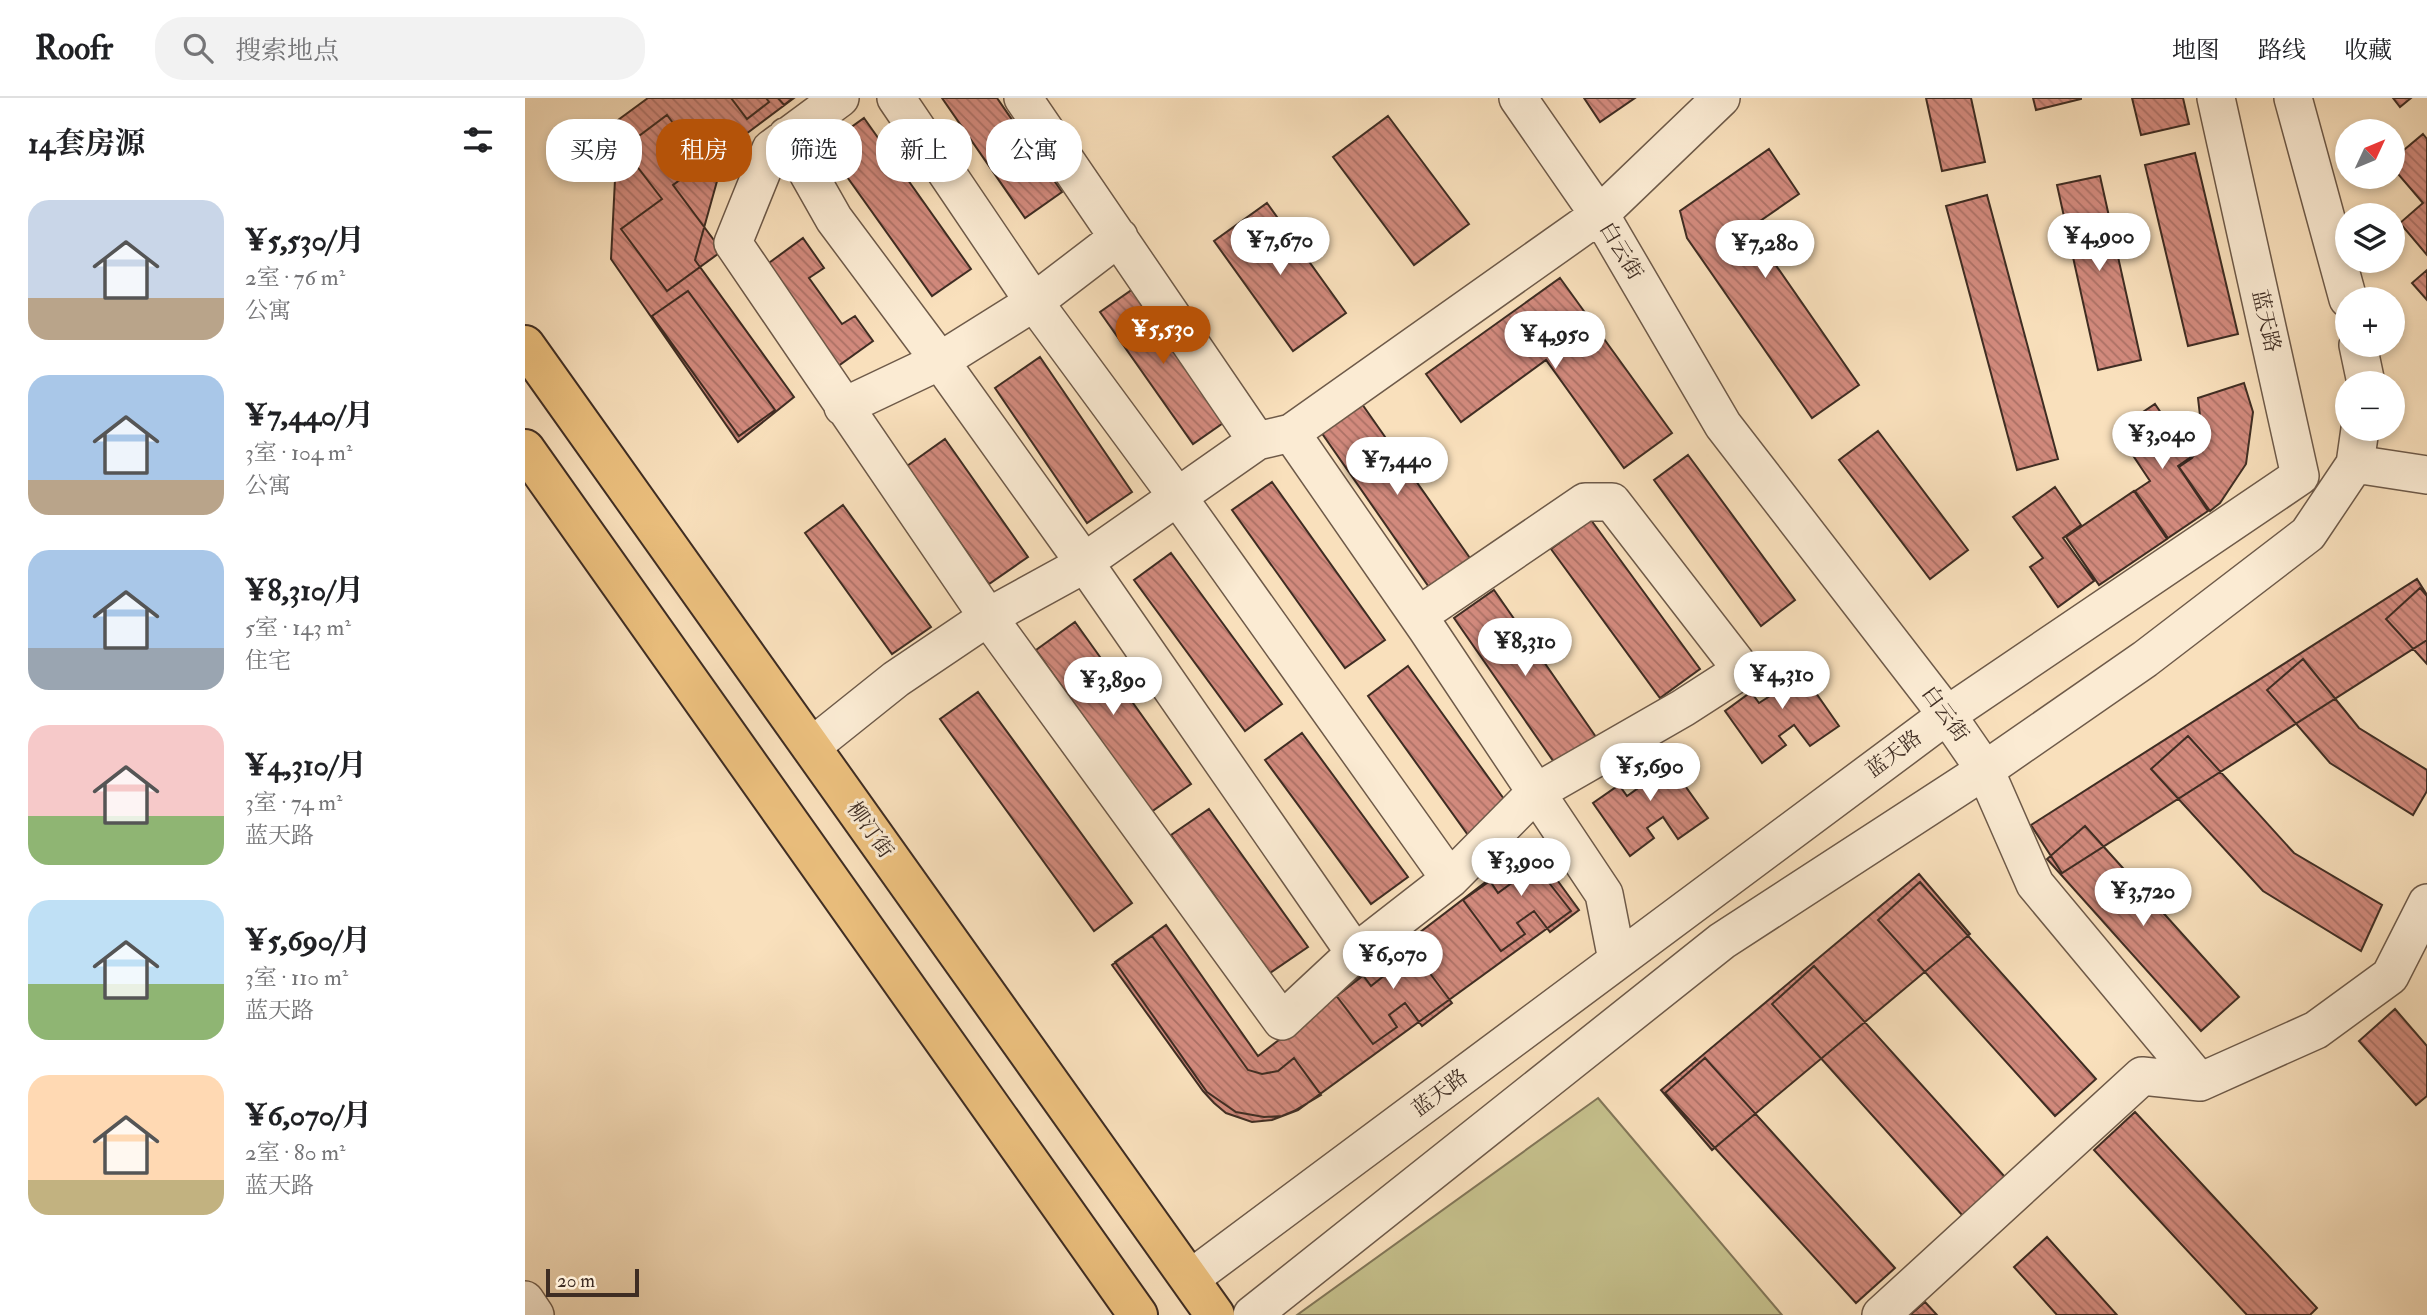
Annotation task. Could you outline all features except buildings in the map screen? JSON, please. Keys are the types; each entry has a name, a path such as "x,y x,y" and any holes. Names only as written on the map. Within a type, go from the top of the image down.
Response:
{"main road":[{"name":"柳汀街","path":"525,345 1215,1315"},
{"path":"525,449 1138,1315"}],"street":[{"path":"811,119 841,98"},
{"path":"896,98 1034,302 1177,496 1450,879"},
{"path":"1023,98 1119,237 1274,437 1418,616 1604,894 1617,960"},
{"name":"白云街","path":"1518,98 1599,215 1723,425 1947,715 1985,770 2035,884 2200,1083"},
{"path":"811,747 896,679 988,617 1084,562 1177,496 1274,437 1599,215 1721,98"},
{"name":"蓝天路","path":"1190,1279 1947,715 2300,476 2216,98"},
{"path":"2293,98 2344,287"},
{"path":"766,161 733,243 988,617 1282,1021 1355,953 1450,879 1535,793 1683,708 1742,670 1612,502 1585,502 1418,616"},
{"path":"813,182 834,219 1084,562 1355,953"},
{"path":"843,407 940,361 1034,302 1119,237"},
{"path":"1252,1315 1722,941 1985,770 2145,659 2308,534 2355,464 2358,441"},
{"path":"2355,464 2427,475"},
{"path":"1881,1315 2142,1076 2200,1083 2316,1030 2390,976 2427,903"},
{"path":"525,1300 534,1315"}],"shaded area":[{"path":"1598,1098 1782,1315 1297,1315"}]}
